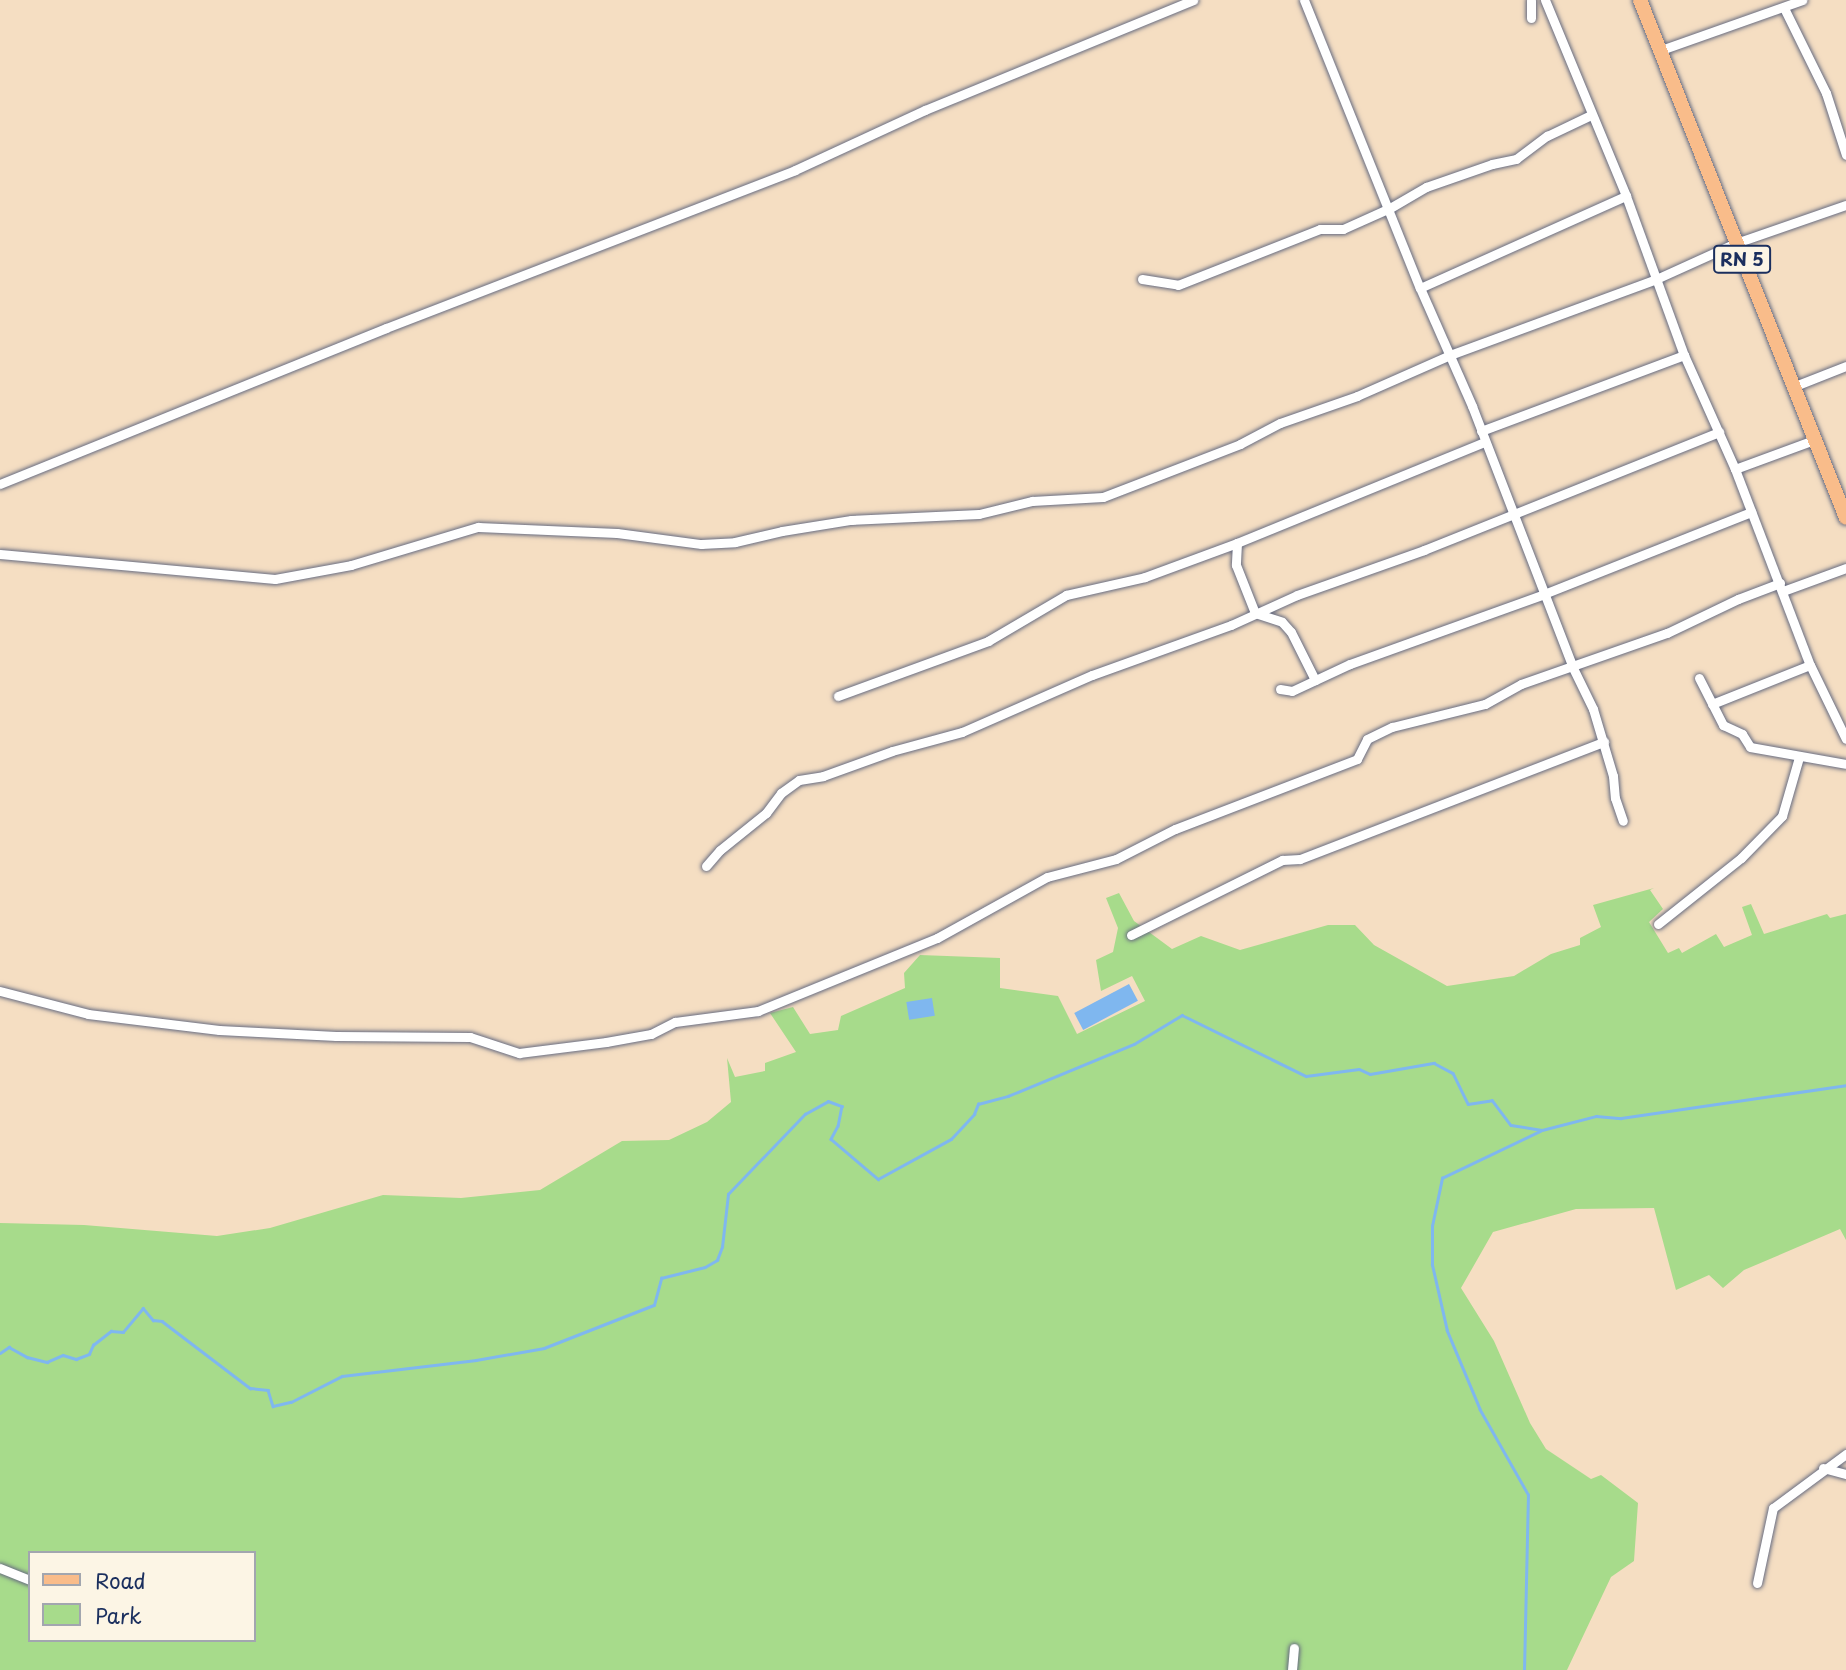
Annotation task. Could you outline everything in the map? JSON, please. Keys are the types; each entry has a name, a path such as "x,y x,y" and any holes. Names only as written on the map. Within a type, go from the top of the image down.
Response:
{"main road":[{"name":"RN 5","path":"1640,0 1845,515"}],"street":[{"path":"0,484 386,328 795,170 925,110 1193,0"},
{"path":"1304,0 1420,288 1450,355 1573,668 1586,691 1604,742 1623,821"},
{"path":"1531,0 1531,18"},
{"path":"1545,0 1626,196 1654,280 1684,355 1735,469 1810,666 1846,739"},
{"path":"1661,50 1802,0"},
{"path":"1784,8 1826,93 1846,155"},
{"path":"1142,279 1167,286 1178,285 1320,229 1343,229 1390,208 1426,187 1492,164 1516,159 1547,136 1591,115"},
{"path":"1420,288 1626,196"},
{"path":"0,554 275,579 351,565 478,527 617,533 701,544 735,542 851,520 979,514 1034,501 1097,498 1240,444 1280,424 1357,396 1450,355 1654,280 1736,243 1846,205"},
{"path":"1480,431 1684,355"},
{"path":"1795,386 1846,366"},
{"path":"706,866 720,850 763,815 781,793 799,780 823,776 892,751 962,732 1081,680 1231,625 1255,613 1720,432"},
{"path":"1735,469 1814,440"},
{"path":"838,696 985,642 1066,595 1145,577 1237,543 1484,442"},
{"path":"1280,689 1290,692 1350,664 1544,594 1751,512"},
{"path":"1237,543 1236,565 1255,613 1282,622 1291,632 1315,680"},
{"path":"0,992 88,1014 206,1028 336,1036 470,1037 519,1053 557,1051 646,1035 680,1021 764,1009 926,943 1048,877 1115,859 1175,829 1357,759 1367,739 1392,727 1481,705 1521,684 1667,633 1738,599 1846,568"},
{"path":"1712,704 1810,666"},
{"path":"1699,678 1723,725 1742,734 1750,747 1846,764"},
{"path":"1131,935 1282,860 1300,859 1604,742"},
{"path":"1658,923 1741,858 1782,816 1788,805 1799,757"},
{"path":"1757,1583 1773,1508 1823,1468 1846,1454"},
{"path":"1823,1468 1846,1474"},
{"path":"0,1568 28,1579"},
{"path":"1292,1670 1294,1648"}],"green space":[{"path":"1654,888 1650,890 1663,909 1649,922 1668,953 1679,948 1682,953 1716,934 1724,947 1752,935 1742,907 1751,904 1764,934 1827,914 1830,918 1846,914 1846,1240 1840,1229 1744,1270 1723,1288 1709,1275 1676,1290 1654,1208 1576,1209 1493,1232 1461,1288 1494,1341 1530,1423 1546,1449 1591,1479 1601,1475 1638,1503 1634,1561 1611,1577 1567,1670 0,1670 0,1223 84,1225 217,1236 270,1228 383,1195 461,1198 540,1190 622,1141 669,1140 707,1122 731,1102 727,1058 735,1077 765,1071 765,1063 796,1052 770,1013 793,1007 810,1034 838,1030 841,1016 905,988 904,973 920,955 1000,958 1000,988 1058,996 1077,1034 1145,1001 1132,976 1101,991 1096,960 1113,952 1118,928 1106,898 1119,893 1134,921 1172,949 1201,936 1240,950 1328,925 1355,925 1374,945 1447,986 1514,976 1551,954 1580,945 1580,938 1601,927 1593,905"}],"water":[{"path":"1129,984 1138,1001 1083,1030 1074,1013"},
{"path":"932,998 935,1016 909,1020 906,1002"}],"waterway":[{"path":"0,1353 9,1347 27,1357 47,1362 63,1355 76,1359 89,1354 93,1345 111,1331 123,1332 143,1308 153,1320 162,1321 250,1388 268,1390 273,1406 291,1402 342,1376 476,1360 544,1348 654,1305 661,1278 705,1267 717,1260 722,1247 728,1194 805,1114 828,1101 842,1106 838,1126 831,1139 878,1179 951,1139 974,1114 978,1104 1008,1096 1134,1044 1182,1015 1306,1076 1359,1069 1370,1074 1434,1063 1453,1073 1468,1104 1492,1100 1511,1125 1542,1130 1596,1116 1621,1118 1846,1085"},
{"path":"1524,1670 1528,1495 1480,1410 1447,1331 1432,1265 1432,1226 1442,1178 1540,1131"}]}
